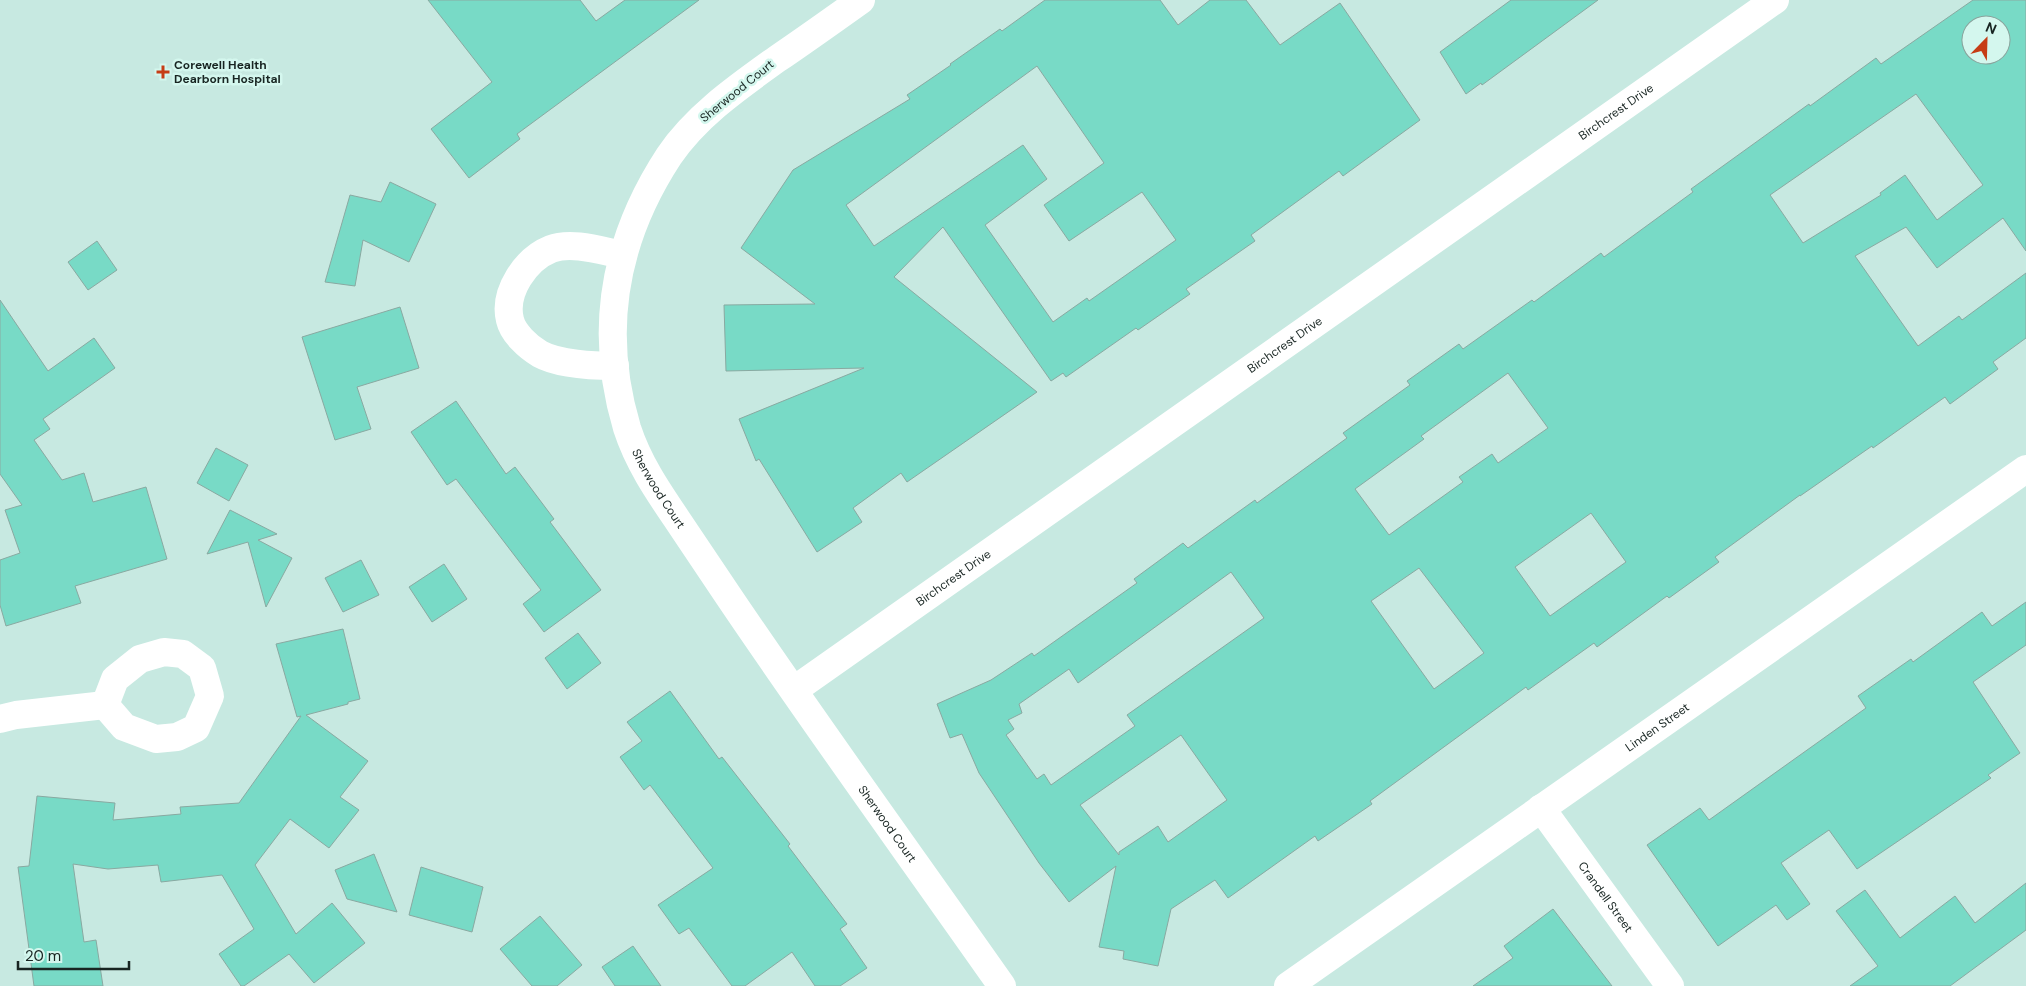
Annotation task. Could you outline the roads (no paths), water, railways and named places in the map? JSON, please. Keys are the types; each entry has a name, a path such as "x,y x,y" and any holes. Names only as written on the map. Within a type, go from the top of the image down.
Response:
{"street":[{"name":"Sherwood Court","path":"861,0 743,83 700,119 671,154 642,202 618,273 613,311 612,346 616,382 628,430 646,474 750,629 1002,986"},
{"name":"Birchcrest Drive","path":"794,690 1776,0"},
{"path":"615,366 593,366 567,362 540,354 520,338 510,320 510,297 517,278 532,261 551,249 572,246 623,255"},
{"name":"Linden Street","path":"1288,986 2026,468"},
{"path":"0,719 16,715 104,705"},
{"name":"Crandell Street","path":"1541,808 1670,986"}],"place":[{"name":"Corewell Health Dearborn Hospital","path":"163,72"}]}
